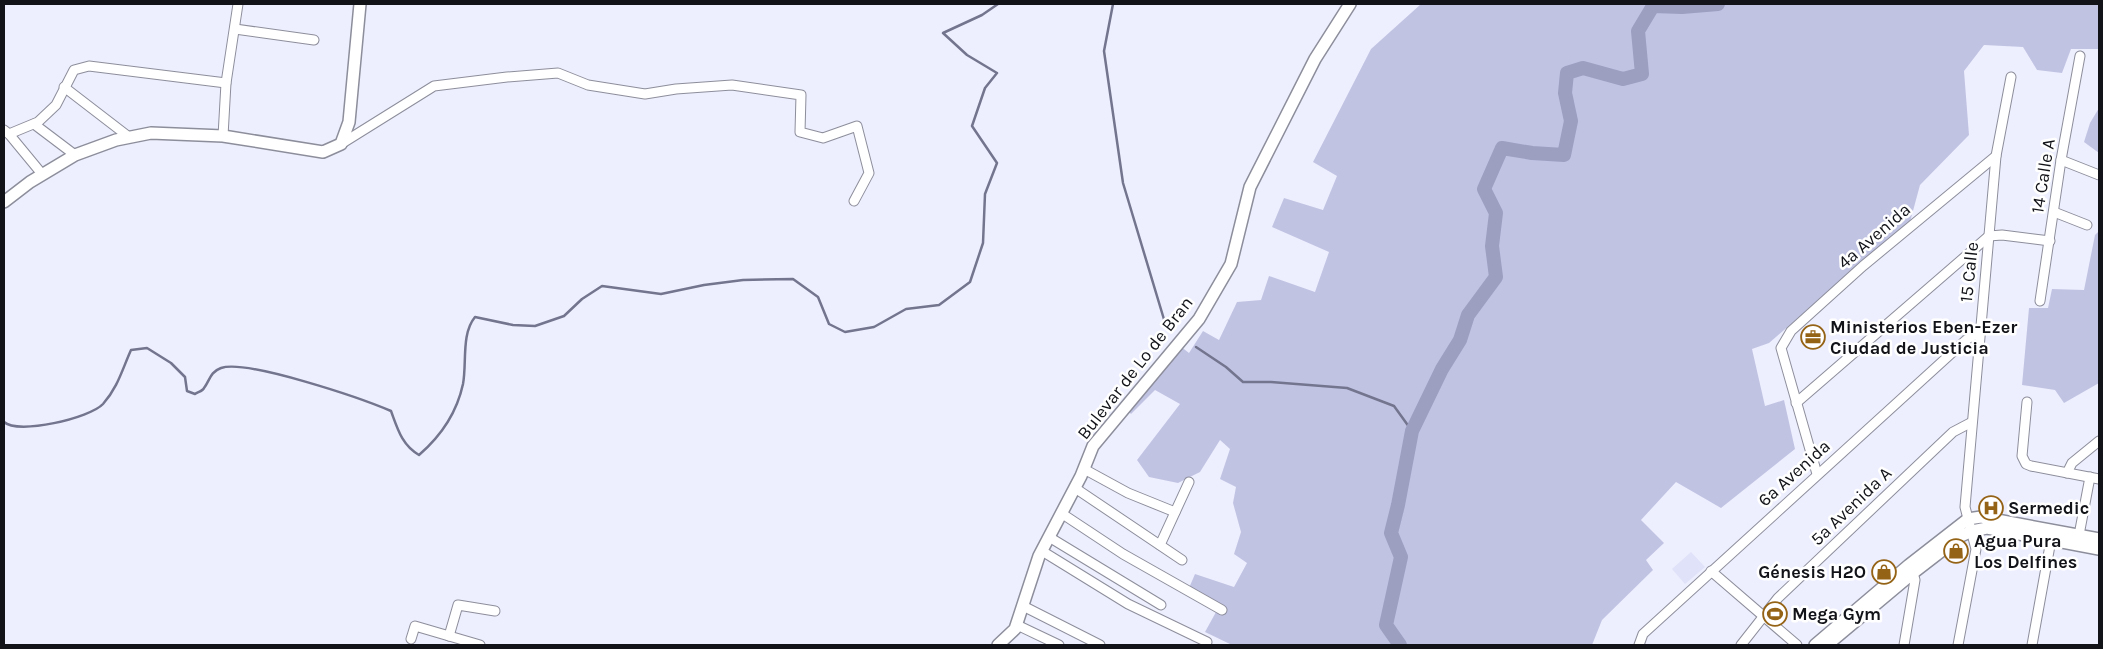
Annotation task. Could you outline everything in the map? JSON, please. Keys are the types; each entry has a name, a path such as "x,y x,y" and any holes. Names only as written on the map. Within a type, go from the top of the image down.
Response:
{"street":[{"path":"223,136 226,82 238,4"},
{"path":"341,144 349,122 360,4"},
{"name":"Bulevar de Lo de Bran","path":"998,645 1017,625 1042,551 1075,488 1093,446 1199,320 1231,264 1250,187 1315,59 1350,4"},
{"path":"235,29 314,40"},
{"name":"14 Calle A","path":"2040,301 2061,160 2080,56"},
{"path":"42,174 6,132 38,122 56,105 74,70 89,66 226,82"},
{"path":"4,202 42,174 75,156 116,140 151,133 223,136 323,152 341,144 434,86 558,73 588,85 645,94 676,89 732,85 801,95 800,132 823,138 857,126 869,173 854,201"},
{"name":"15 Calle","path":"1958,645 1976,549 1965,507 1996,156 2011,77"},
{"path":"64,87 129,137"},
{"path":"34,124 75,156"},
{"name":"4a Avenida","path":"1796,403 1780,348 1791,331 1863,266 1996,156"},
{"path":"2061,160 2099,175"},
{"path":"2054,212 2087,225"},
{"path":"1817,474 1796,403 1989,236 2002,235 2050,241"},
{"name":"6a Avenida","path":"1639,645 1643,634 1711,571 1966,340 1979,332"},
{"path":"2027,402 2022,453 2024,461 2031,466 2095,478 2079,535"},
{"name":"5a Avenida A","path":"1741,645 1778,598 1953,432 1972,422"},
{"path":"2067,473 2072,464 2099,441"},
{"path":"1084,469 1128,493 1175,512"},
{"path":"1160,544 1189,482"},
{"path":"1075,488 1182,560"},
{"path":"1062,513 1123,554 1222,610"},
{"path":"1815,645 1909,565 1968,519 1981,517 2099,539"},
{"path":"1827,645 1837,641 1913,573 1972,530 1987,528 2099,549"},
{"path":"1049,537 1160,605"},
{"path":"2032,645 2051,540"},
{"path":"1042,551 1128,604 1208,642"},
{"path":"1711,571 1797,645"},
{"path":"1904,645 1915,580 1913,573"},
{"path":"449,636 458,605 495,612"},
{"path":"1022,606 1100,645"},
{"path":"1017,625 1059,645"},
{"path":"411,639 415,626 480,645"}],"shaded area":[{"path":"1421,4 2099,4 2099,49 2071,49 2062,73 2037,70 2023,47 1984,45 1964,71 1969,135 1920,185 1910,222 1769,343 1752,349 1765,406 1784,400 1795,449 1721,508 1676,482 1641,520 1664,543 1646,560 1653,570 1602,620 1592,645 1232,645 1205,632 1216,612 1186,595 1195,574 1234,587 1247,563 1234,554 1241,532 1233,503 1236,487 1220,479 1230,449 1220,440 1200,472 1178,483 1149,477 1137,460 1180,404 1155,390 1131,414 1123,405 1175,342 1189,353 1203,331 1219,340 1237,302 1261,300 1269,276 1315,292 1329,252 1272,227 1284,198 1323,210 1337,176 1313,162 1371,49"},
{"path":"2099,108 2099,153 2084,142 2090,123"},
{"path":"2099,231 2099,383 2064,403 2055,390 2022,385 2029,308 2048,308 2052,289 2084,290 2095,235"},
{"path":"1691,552 1705,567 1685,584 1672,569"}],"waterway":[{"path":"4,422 12,426 38,426 84,415 96,409 103,404 112,391 131,350 147,348 171,363 185,377 187,391 195,394 202,391 212,374 217,370 235,367 279,374 377,405 391,411 398,431 408,447 419,455 441,432 457,404 463,384 466,340 475,317 513,325 535,326 564,316 582,299 602,286 661,294 704,285 743,280 793,279 818,297 829,324 845,332 874,327 906,309 939,305 970,282 983,243 985,194 997,163 972,126 985,88 997,73 967,55 943,33 982,15 998,4"},
{"path":"1113,4 1104,51 1123,183 1166,326"},
{"path":"1400,645 1386,625 1401,557 1391,533 1412,431 1442,369 1460,340 1468,315 1496,277 1492,246 1496,213 1484,189 1502,148 1532,153 1564,155 1571,121 1565,93 1567,73 1583,68 1623,79 1642,74 1638,31 1653,6 1682,7 1718,4"},
{"path":"1196,347 1226,367 1243,382 1271,382 1347,388 1394,406 1412,431"}],"place":[{"name":"Ministerios Eben-Ezer Ciudad de Justicia","path":"1813,337"},
{"name":"Sermedic","path":"1991,508"},
{"name":"Agua Pura Los Delfines","path":"1956,551"},
{"name":"Génesis H2O","path":"1884,572"},
{"name":"Mega Gym","path":"1775,614"}]}
